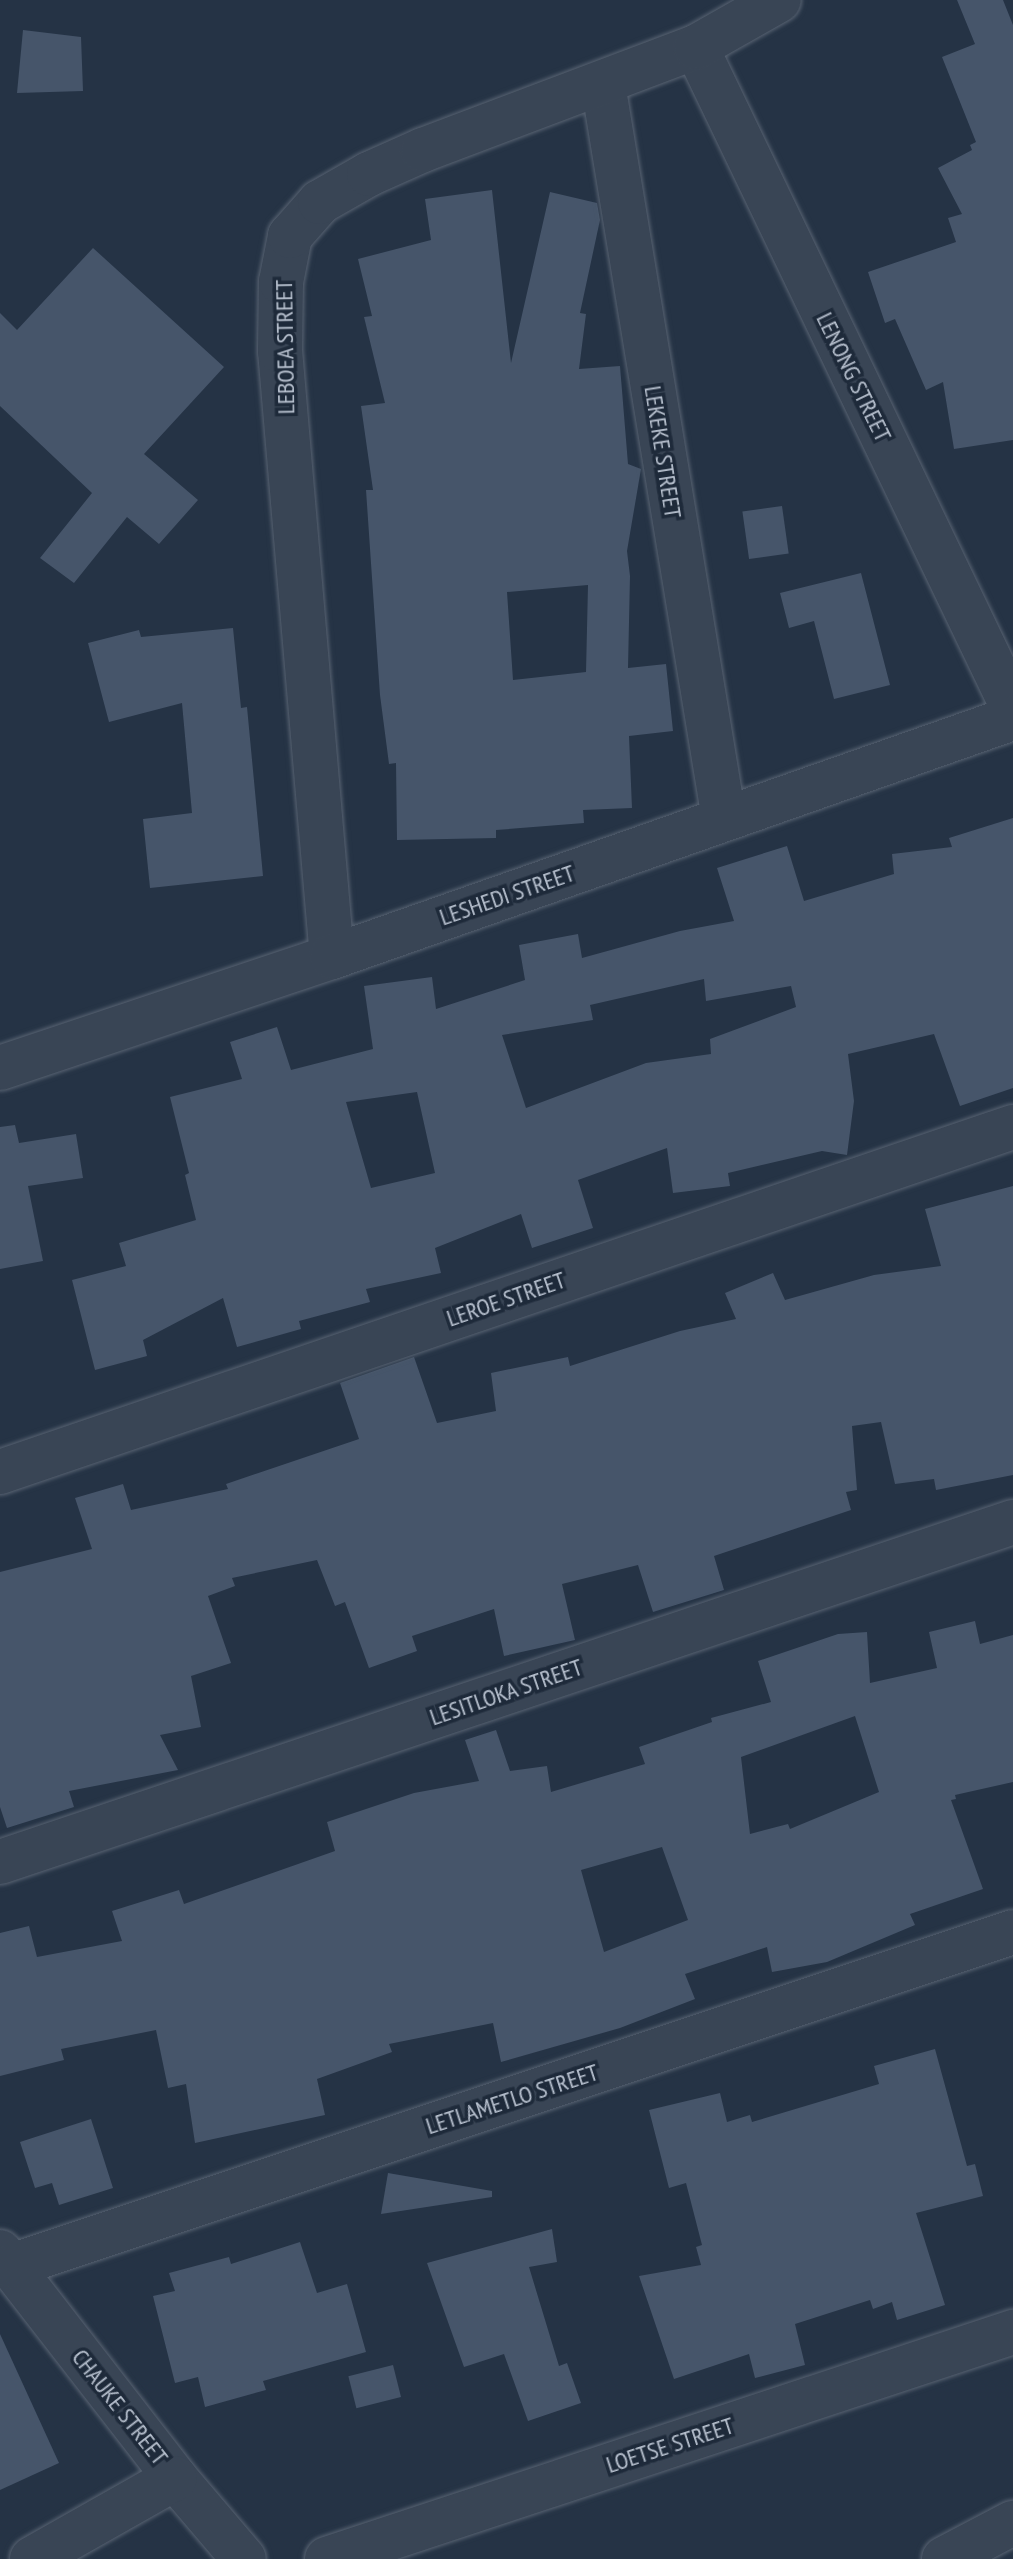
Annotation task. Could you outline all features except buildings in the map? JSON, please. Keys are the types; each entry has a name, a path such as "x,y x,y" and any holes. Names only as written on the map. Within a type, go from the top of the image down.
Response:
{"street":[{"name":"LEBOEA STREET","path":"332,957 280,351 281,282 290,236 320,202 369,174 423,150 696,47 779,0"},
{"name":"LENONG STREET","path":"696,47 1013,708"},
{"name":"LEKEKE STREET","path":"603,84 724,819"},
{"name":"LESHEDI STREET","path":"0,1068 332,957 1013,718"},
{"name":"LEROE STREET","path":"0,1472 1013,1127"},
{"name":"LESITLOKA STREET","path":"0,1862 1013,1522"},
{"name":"LETLAMETLO STREET","path":"6,2259 1013,1932"},
{"name":"CHAUKE STREET","path":"6,2259 175,2478 244,2559"},
{"name":"LOETSE STREET","path":"327,2559 1013,2332"},
{"path":"32,2559 175,2478"},
{"path":"944,2559 1013,2523"}]}
